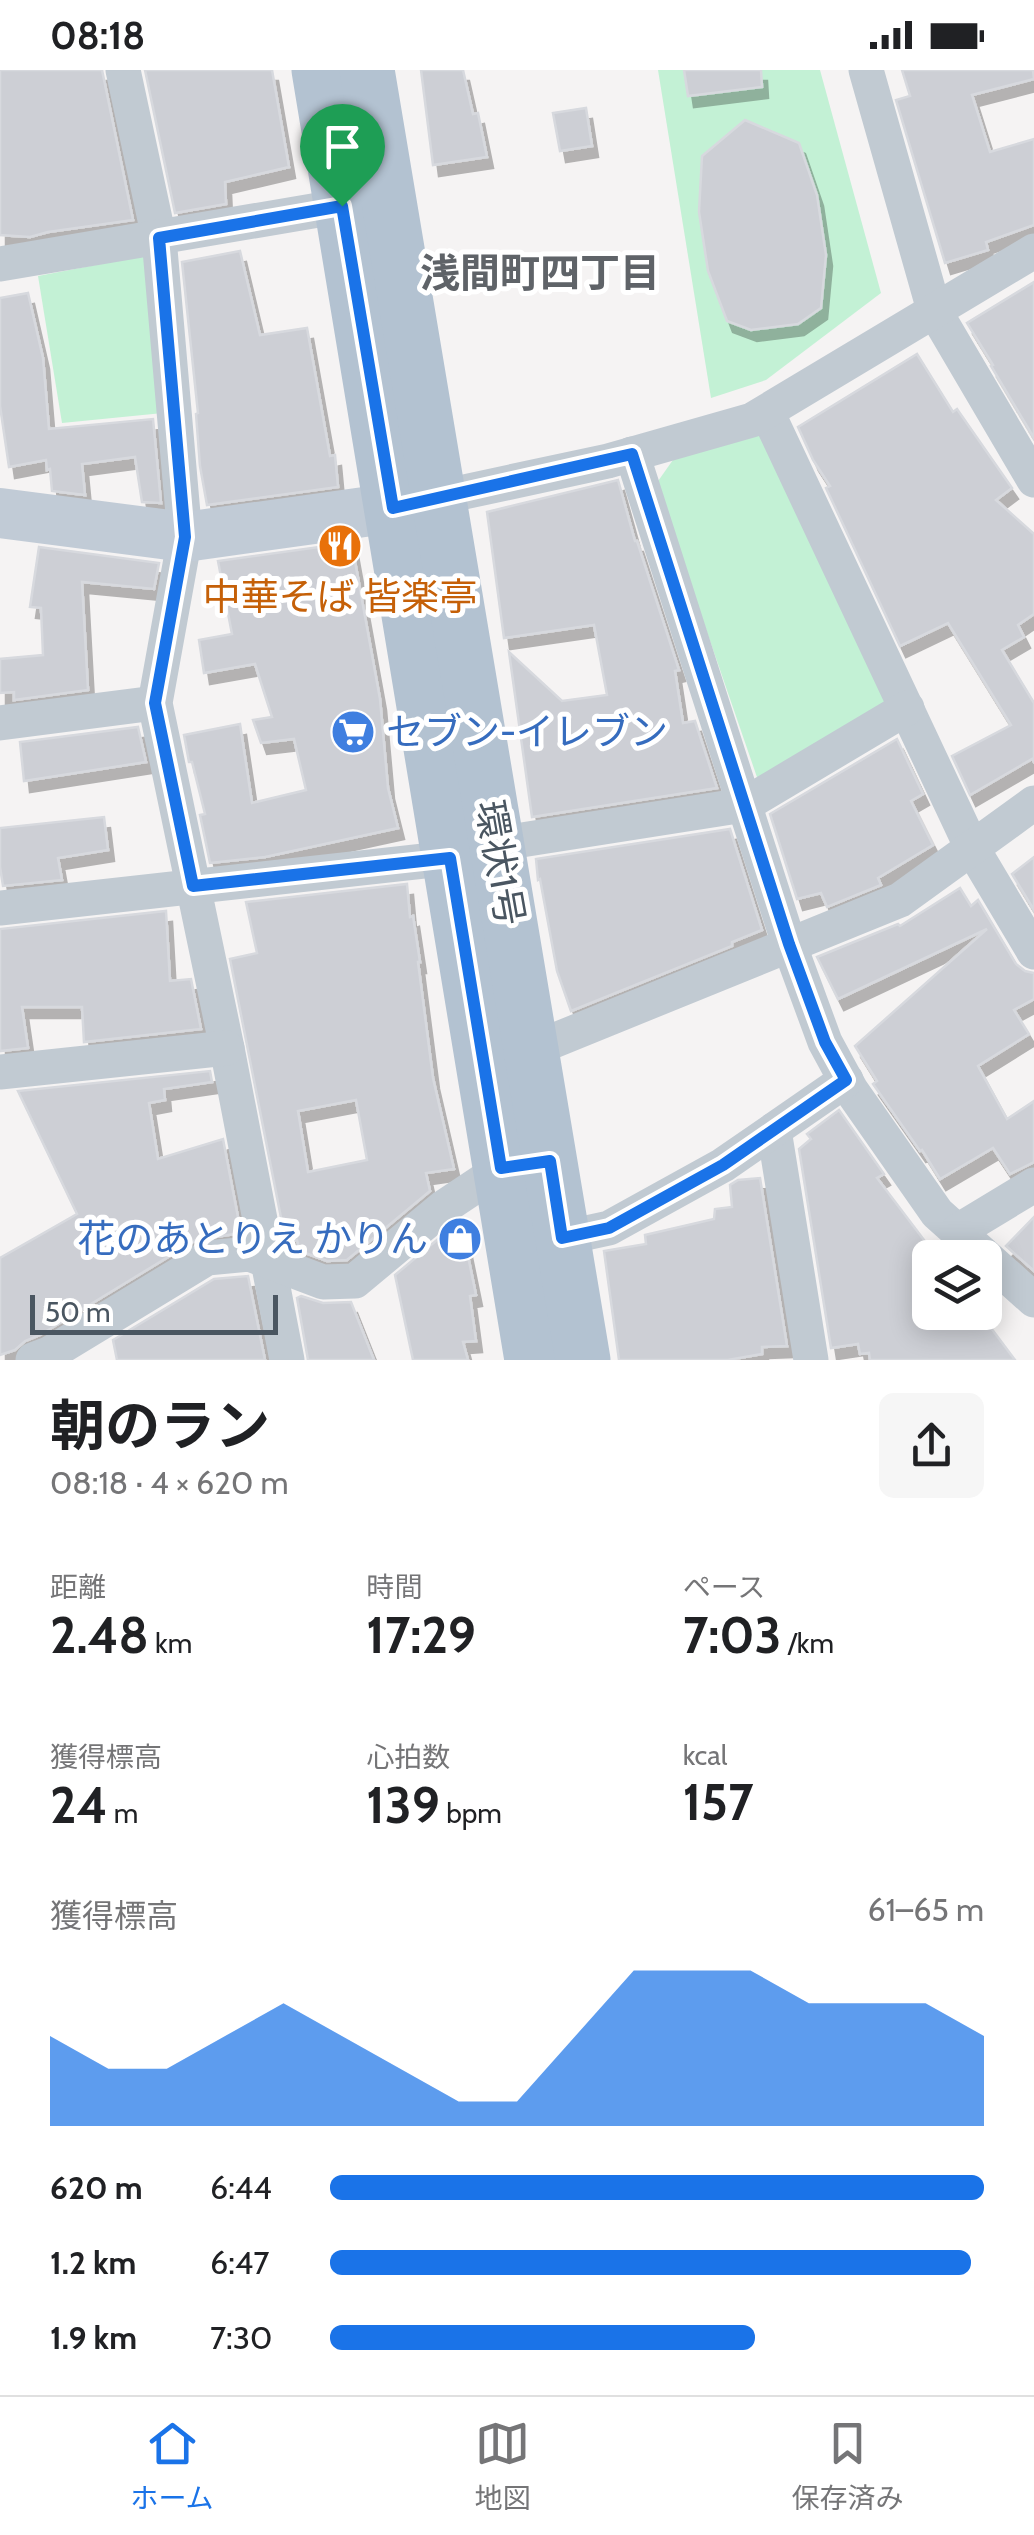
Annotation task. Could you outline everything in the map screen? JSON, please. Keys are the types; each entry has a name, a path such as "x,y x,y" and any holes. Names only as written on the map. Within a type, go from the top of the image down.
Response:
{"main road":[{"name":"環状1号","path":"319,70 342,206 416,502"},
{"name":"環状1号","path":"367,70 416,502 525,1165 562,1238 583,1360"},
{"name":"環状1号","path":"473,851 531,1050 525,1165 532,1360"}],"street":[{"path":"123,70 159,238 185,537 155,703 287,1360"},
{"path":"866,70 934,310 1034,480"},
{"path":"0,264 342,206"},
{"path":"0,513 185,537 416,502 632,454 752,420 1034,251"},
{"path":"766,412 972,848 1034,952"},
{"path":"632,454 789,944 825,1042 846,1080 937,1212 1034,1300"},
{"path":"0,723 155,703"},
{"path":"0,908 473,851 744,805 907,708"},
{"path":"531,1050 900,900 1034,803"},
{"path":"0,1072 227,1048"},
{"path":"562,1238 609,1228 723,1165 846,1080"},
{"path":"774,1130 811,1360"},
{"path":"33,1360 207,1258 249,1254 323,1282 355,1281 444,1207 525,1165"},
{"path":"958,1232 1034,1185"}],"green space":[{"path":"658,70 820,70 881,293 766,380 711,398"},
{"path":"148,255 163,413 62,423 38,276"},
{"path":"765,430 888,704 759,783 656,484 675,457"}],"building":[{"path":"0,70 102,70 133,220 30,237 0,235"},
{"path":"145,70 272,70 289,167 225,182 226,204 175,213"},
{"path":"421,70 463,70 473,114 478,113 487,157 433,165"},
{"path":"684,70 761,70 762,87 688,96"},
{"path":"902,70 1033,70 1034,79 972,95 990,152 1034,139 1034,225 986,242 988,250 945,263 896,100 910,96"},
{"path":"586,108 592,146 560,151 553,113"},
{"path":"745,120 799,143 817,195 826,255 821,308 798,324 751,330 727,321 708,271 699,212 702,156"},
{"path":"240,251 260,335 307,328 330,456 335,455 338,487 207,505 182,262"},
{"path":"1034,282 1034,438 967,323"},
{"path":"28,293 43,358 49,429 153,419 161,503 142,502 135,457 82,464 85,495 52,491 46,460 9,467 0,406 0,298"},
{"path":"917,354 953,412 957,409 1012,488 996,500 1034,534 1034,614 1018,625 1024,637 1002,650 1034,703 1034,762 1032,759 970,795 952,756 1011,725 948,623 900,646 826,488 830,486 798,427"},
{"path":"618,480 679,670 675,671 683,723 695,721 717,788 532,817 509,652 562,701 607,695 594,625 504,638 487,512"},
{"path":"352,545 380,699 388,788 398,828 265,857 210,863 200,815 205,814 184,735 240,724 252,803 306,790 294,739 261,743 253,720 272,717 255,664 204,673 199,640 232,634 218,561"},
{"path":"39,547 159,563 154,589 82,582 88,690 14,700 14,692 0,693 0,659 43,655 41,608 30,607"},
{"path":"138,727 146,762 24,781 20,742"},
{"path":"897,739 923,794 911,801 933,845 878,878 881,885 827,907 821,893 797,899 770,814"},
{"path":"104,817 108,850 58,858 62,880 3,886 0,828"},
{"path":"730,829 762,930 732,942 732,946 571,1011 557,971 536,859"},
{"path":"1034,857 1034,910 1012,874"},
{"path":"407,884 433,1078 454,1169 426,1173 430,1191 347,1260 327,1261 300,1251 297,1240 286,1243 230,959 257,953 246,902","holes":["356,1100 367,1160 308,1172 298,1111"]},
{"path":"960,888 971,906 978,900 1016,964 1034,973 1034,999 1014,1010 1029,1034 978,1066 1007,1119 1034,1101 1034,1162 1010,1174 993,1148 940,1179 873,1084 877,1081 855,1046 987,929 838,999 817,957 900,926"},
{"path":"166,911 170,981 191,979 201,1029 84,1042 82,1007 22,1007 28,1048 0,1051 0,929"},
{"path":"210,1071 212,1082 164,1089 165,1100 149,1103 158,1159 223,1139 241,1233 196,1240 15,1350 0,1355 0,1258 77,1214 18,1091"},
{"path":"839,1110 884,1174 877,1178 924,1240 912,1240 912,1330 992,1330 1015,1360 870,1360 869,1353 860,1354 858,1344 831,1348 799,1149 811,1139 807,1134"},
{"path":"760,1178 787,1346 762,1347 762,1354 728,1360 619,1360 604,1251 646,1244 645,1235 714,1219 715,1209 732,1207 730,1185 738,1180"},
{"path":"1034,1217 1034,1271 1006,1246"},
{"path":"462,1227 476,1295 470,1296 476,1341 463,1342 468,1360 413,1360 395,1275 449,1230"},
{"path":"248,1276 265,1360 117,1360 113,1340 214,1279"},
{"path":"297,1298 323,1303 351,1302 374,1360 308,1360"}],"place":[{"name":"中華そば 皆楽亭","path":"340,546"},
{"name":"セブン-イレブン","path":"353,732"},
{"name":"花のあとりえ かりん","path":"460,1239"}],"district":[{"name":"浅間町四丁目","path":"540,273"}],"route":[{"path":"342,206 393,508 632,454 789,944 825,1042 846,1080 723,1165 609,1228 562,1238 550,1161 501,1168 450,858 193,886 155,703 185,537 159,238 342,206"}]}
